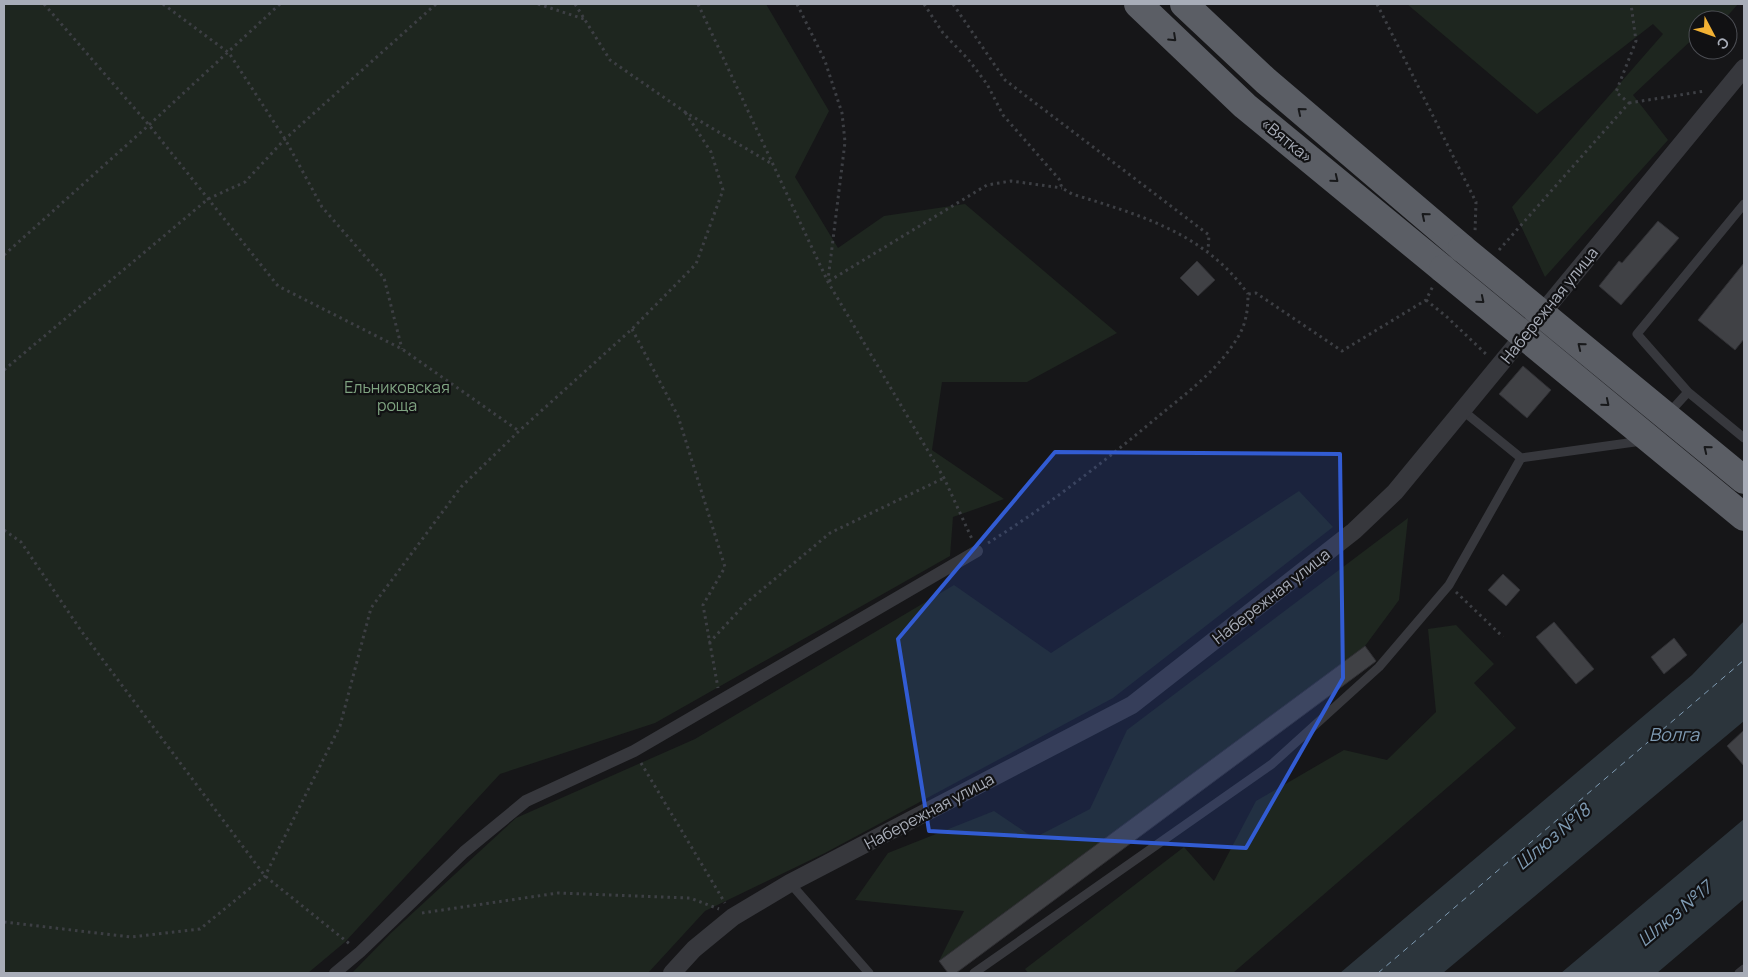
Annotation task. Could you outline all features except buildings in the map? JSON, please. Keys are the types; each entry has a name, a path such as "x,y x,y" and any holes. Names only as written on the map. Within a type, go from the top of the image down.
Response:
{"highway":[{"name":"«Вятка»","path":"1138,4 1245,106 1744,517"},
{"name":"«Вятка»","path":"1184,4 1266,81 1470,239 1744,480"}],"street":[{"name":"Набережная улица","path":"672,973 694,949 732,915 1132,705 1354,531 1395,492 1744,68"},
{"path":"335,973 392,922 464,852 526,801 634,752 977,551"}],"lane":[{"path":"1744,204 1637,334 1688,392 1744,438"},
{"path":"1462,410 1521,458 1645,441 1688,392"},
{"path":"974,973 1272,764 1379,667 1449,585 1521,458"},
{"path":"790,883 869,973"},
{"path":"1740,973 1744,969"}],"path":[{"path":"44,4 150,125 278,286 402,349 518,430"},
{"path":"163,4 228,53 285,139 322,207 384,278 402,349"},
{"path":"4,255 150,125 280,4"},
{"path":"4,370 208,199 245,182 285,139 436,4"},
{"path":"538,4 585,20"},
{"path":"575,4 610,60 685,112 773,164"},
{"path":"698,4 828,282 944,478 977,551 1024,521 1112,455 1204,378 1221,361 1239,336 1248,313 1248,294 1236,276 1208,251 1145,216 1072,194 1062,188 1011,181 987,184 828,282"},
{"path":"797,4 825,61 843,123 845,142 828,282"},
{"path":"924,4 943,33 968,59 987,84 1003,114 1059,179 1062,188"},
{"path":"953,4 1005,80 1210,235 1208,251"},
{"path":"1377,4 1476,202 1470,239"},
{"path":"1629,103 1616,92 1636,41 1631,4"},
{"path":"1499,250 1629,103 1727,88"},
{"path":"4,922 131,937 200,929 265,876 340,726 371,608 461,487 518,430 632,329 696,264 723,190 711,152 685,112"},
{"path":"1248,294 1256,293 1342,351 1426,300 1499,366"},
{"path":"632,329 678,416 725,567 703,605 708,643 720,701"},
{"path":"708,643 746,603 830,533 944,478"},
{"path":"4,530 21,542 82,632 265,876 360,952"},
{"path":"1449,585 1503,637"},
{"path":"634,752 732,915"},
{"path":"392,922 425,912 558,893 690,898 732,915"}],"highlighted area":[{"path":"1055,452 1340,454 1343,678 1246,848 929,831 898,639"}],"green space":[{"name":"Ельниковская роща","path":"4,4 766,4 829,111 795,177 838,248 884,216 965,204 1117,333 1027,382 942,382 932,450 1004,499 953,517 950,556 655,723 500,774 345,942 308,973 4,973"},
{"path":"1407,4 1738,4 1733,10 1688,10 1688,43 1633,95 1668,140 1545,277 1512,207 1663,34 1653,24 1537,114"},
{"path":"1299,491 1333,527 1113,698 825,853 705,911 648,973 352,973 391,933 516,818 695,739 954,585 1051,653"},
{"path":"1408,518 1399,600 1365,646 939,961 964,911 855,900 888,853 994,811 1034,838 1090,809 1127,730"},
{"path":"1456,625 1494,664 1474,683 1516,728 1233,973 1028,973 1025,969 1184,847 1214,881 1256,801 1344,750 1387,760 1436,712 1428,629"}],"water":[{"name":"Волга","path":"1744,621 1744,721 1443,973 1340,973 1692,675"},
{"name":"Шлюз №17","path":"1744,819 1744,899 1657,973 1561,973"}],"ferry route":[{"path":"1378,973 1744,660"}],"water label":[{"name":"Шлюз №18","path":"1553,837"}]}
